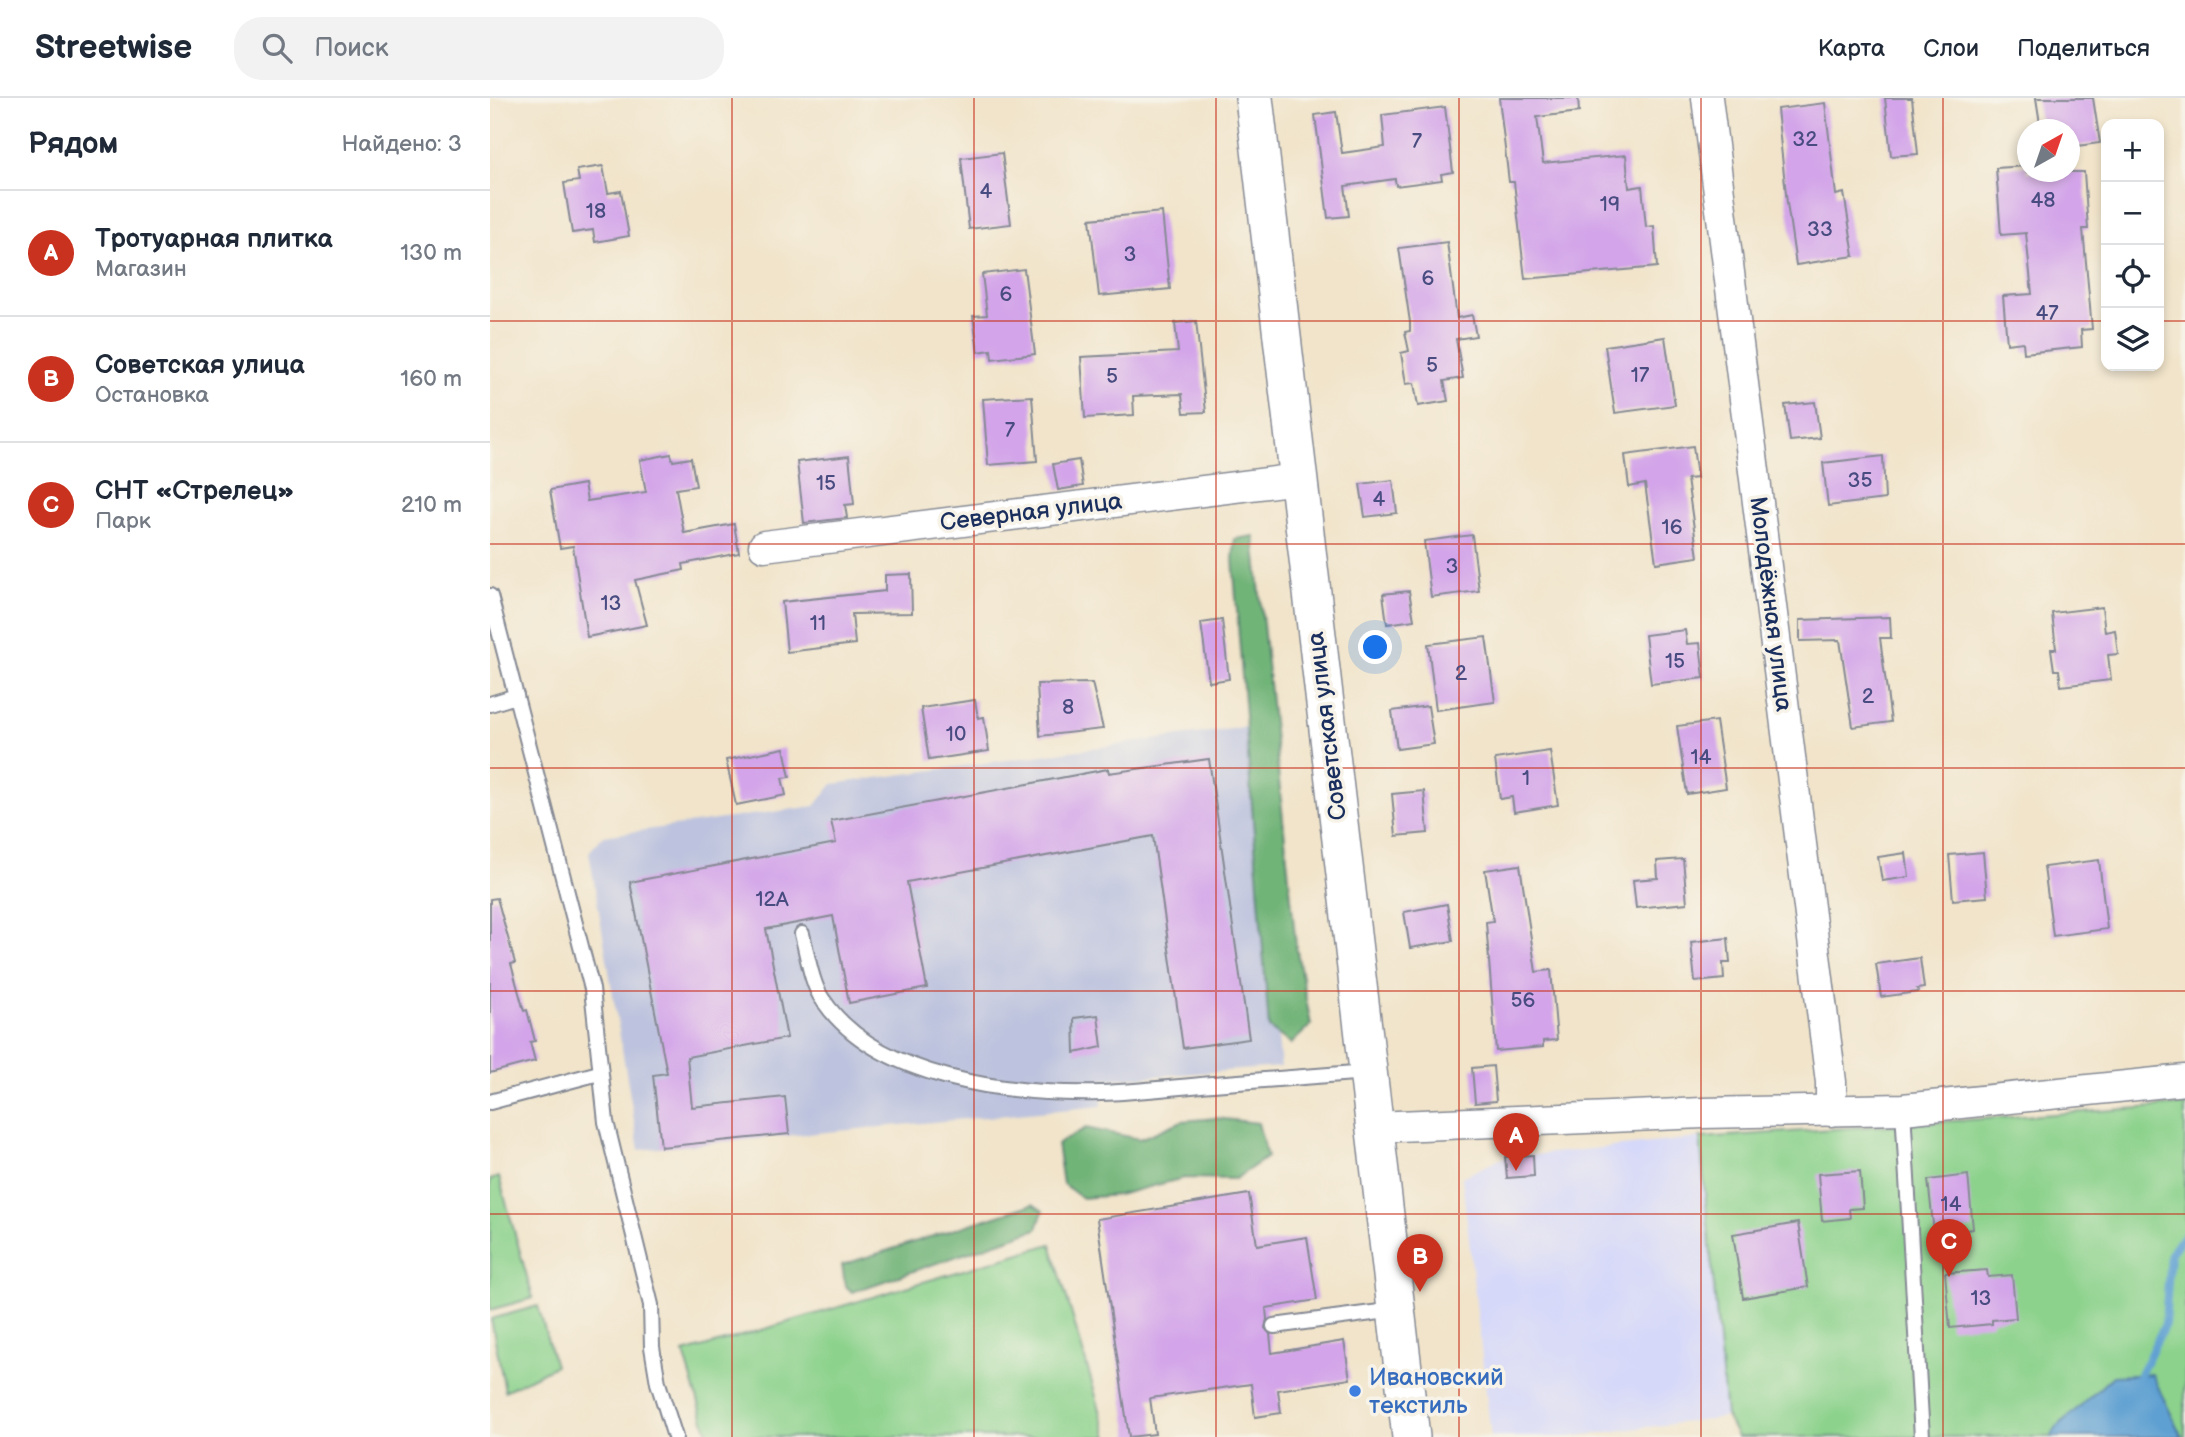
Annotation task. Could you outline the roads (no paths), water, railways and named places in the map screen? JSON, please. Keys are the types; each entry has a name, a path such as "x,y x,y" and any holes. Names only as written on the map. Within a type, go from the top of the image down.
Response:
{"street":[{"name":"Советская улица","path":"1254,98 1411,1437"},
{"name":"Молодёжная улица","path":"1707,98 1831,1082 1831,1111"},
{"name":"Северная улица","path":"764,546 1298,479"},
{"path":"1374,1127 1703,1113 1903,1109 2185,1080"}],"lane":[{"path":"490,596 592,989 606,1122 651,1305 652,1347 658,1383 676,1437"},
{"path":"490,704 516,696"},
{"path":"802,934 821,998 838,1020 858,1038 884,1054 949,1077 1006,1088 1101,1093 1367,1072"},
{"path":"490,1102 600,1073"},
{"path":"1903,1109 1922,1437"},
{"path":"1274,1326 1396,1310"}],"water":[{"path":"2152,1374 2182,1437 2051,1437 2057,1427 2113,1376"}],"waterway":[{"path":"2136,1383 2165,1324 2170,1254 2185,1234"}],"place":[{"name":"Тротуарная плитка","path":"1516,1171"},
{"name":"СНТ «Стрелец»","path":"1949,1277"},
{"name":"Советская улица","path":"1420,1292"},
{"name":"Ивановский текстиль","path":"1355,1391"}]}
